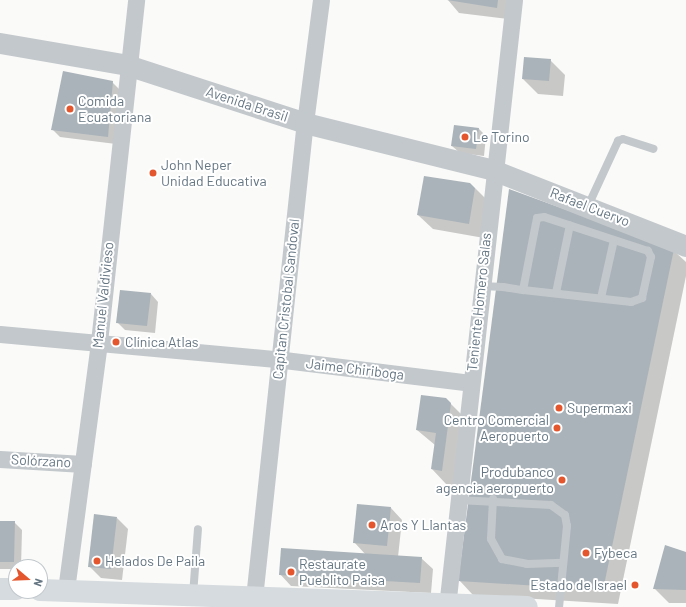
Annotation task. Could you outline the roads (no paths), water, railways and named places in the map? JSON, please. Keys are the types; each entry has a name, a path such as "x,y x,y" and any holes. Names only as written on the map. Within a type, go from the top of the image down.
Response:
{"main road":[{"path":"48,590 445,606 527,607"}],"street":[{"name":"Manuel Valdivieso","path":"66,590 99,342 127,65 136,0"},
{"name":"Capitan Cristobal Sandoval","path":"254,598 305,123 321,0"},
{"name":"Teniente Homero Salas","path":"445,606 471,383 493,170 514,0"},
{"name":"Avenida Brasil","path":"0,43 127,65 305,123 493,170"},
{"name":"Rafael Cuervo","path":"493,170 588,206 686,246"},
{"name":"Jaime Chiriboga","path":"0,334 280,360 471,383"},
{"name":"Solórzano","path":"0,459 83,464"}],"lane":[{"path":"588,206 618,141 623,139 653,150"},
{"path":"481,285 523,290 601,298 631,302 642,298 651,257 648,251 570,225 537,218 523,290"},
{"path":"556,293 570,225"},
{"path":"601,298 614,240"},
{"path":"493,499 491,539 502,559 527,564 564,563"},
{"path":"457,500 493,499 551,505 559,510 567,526 559,607"},
{"path":"193,595 198,529"}],"place":[{"name":"Comida Ecuatoriana","path":"70,109"},
{"name":"Le Torino","path":"465,137"},
{"name":"John Neper Unidad Educativa","path":"153,173"},
{"name":"Clínica Atlas","path":"116,342"},
{"name":"Supermaxi","path":"559,408"},
{"name":"Centro Comercial Aeropuerto","path":"557,428"},
{"name":"Produbanco agencia aeropuerto","path":"562,480"},
{"name":"Aros Y Llantas","path":"372,525"},
{"name":"Fybeca","path":"586,553"},
{"name":"Helados De Paila","path":"97,561"},
{"name":"Restaurate Pueblito Paisa","path":"291,572"},
{"name":"Estado de Israel","path":"635,585"}]}
